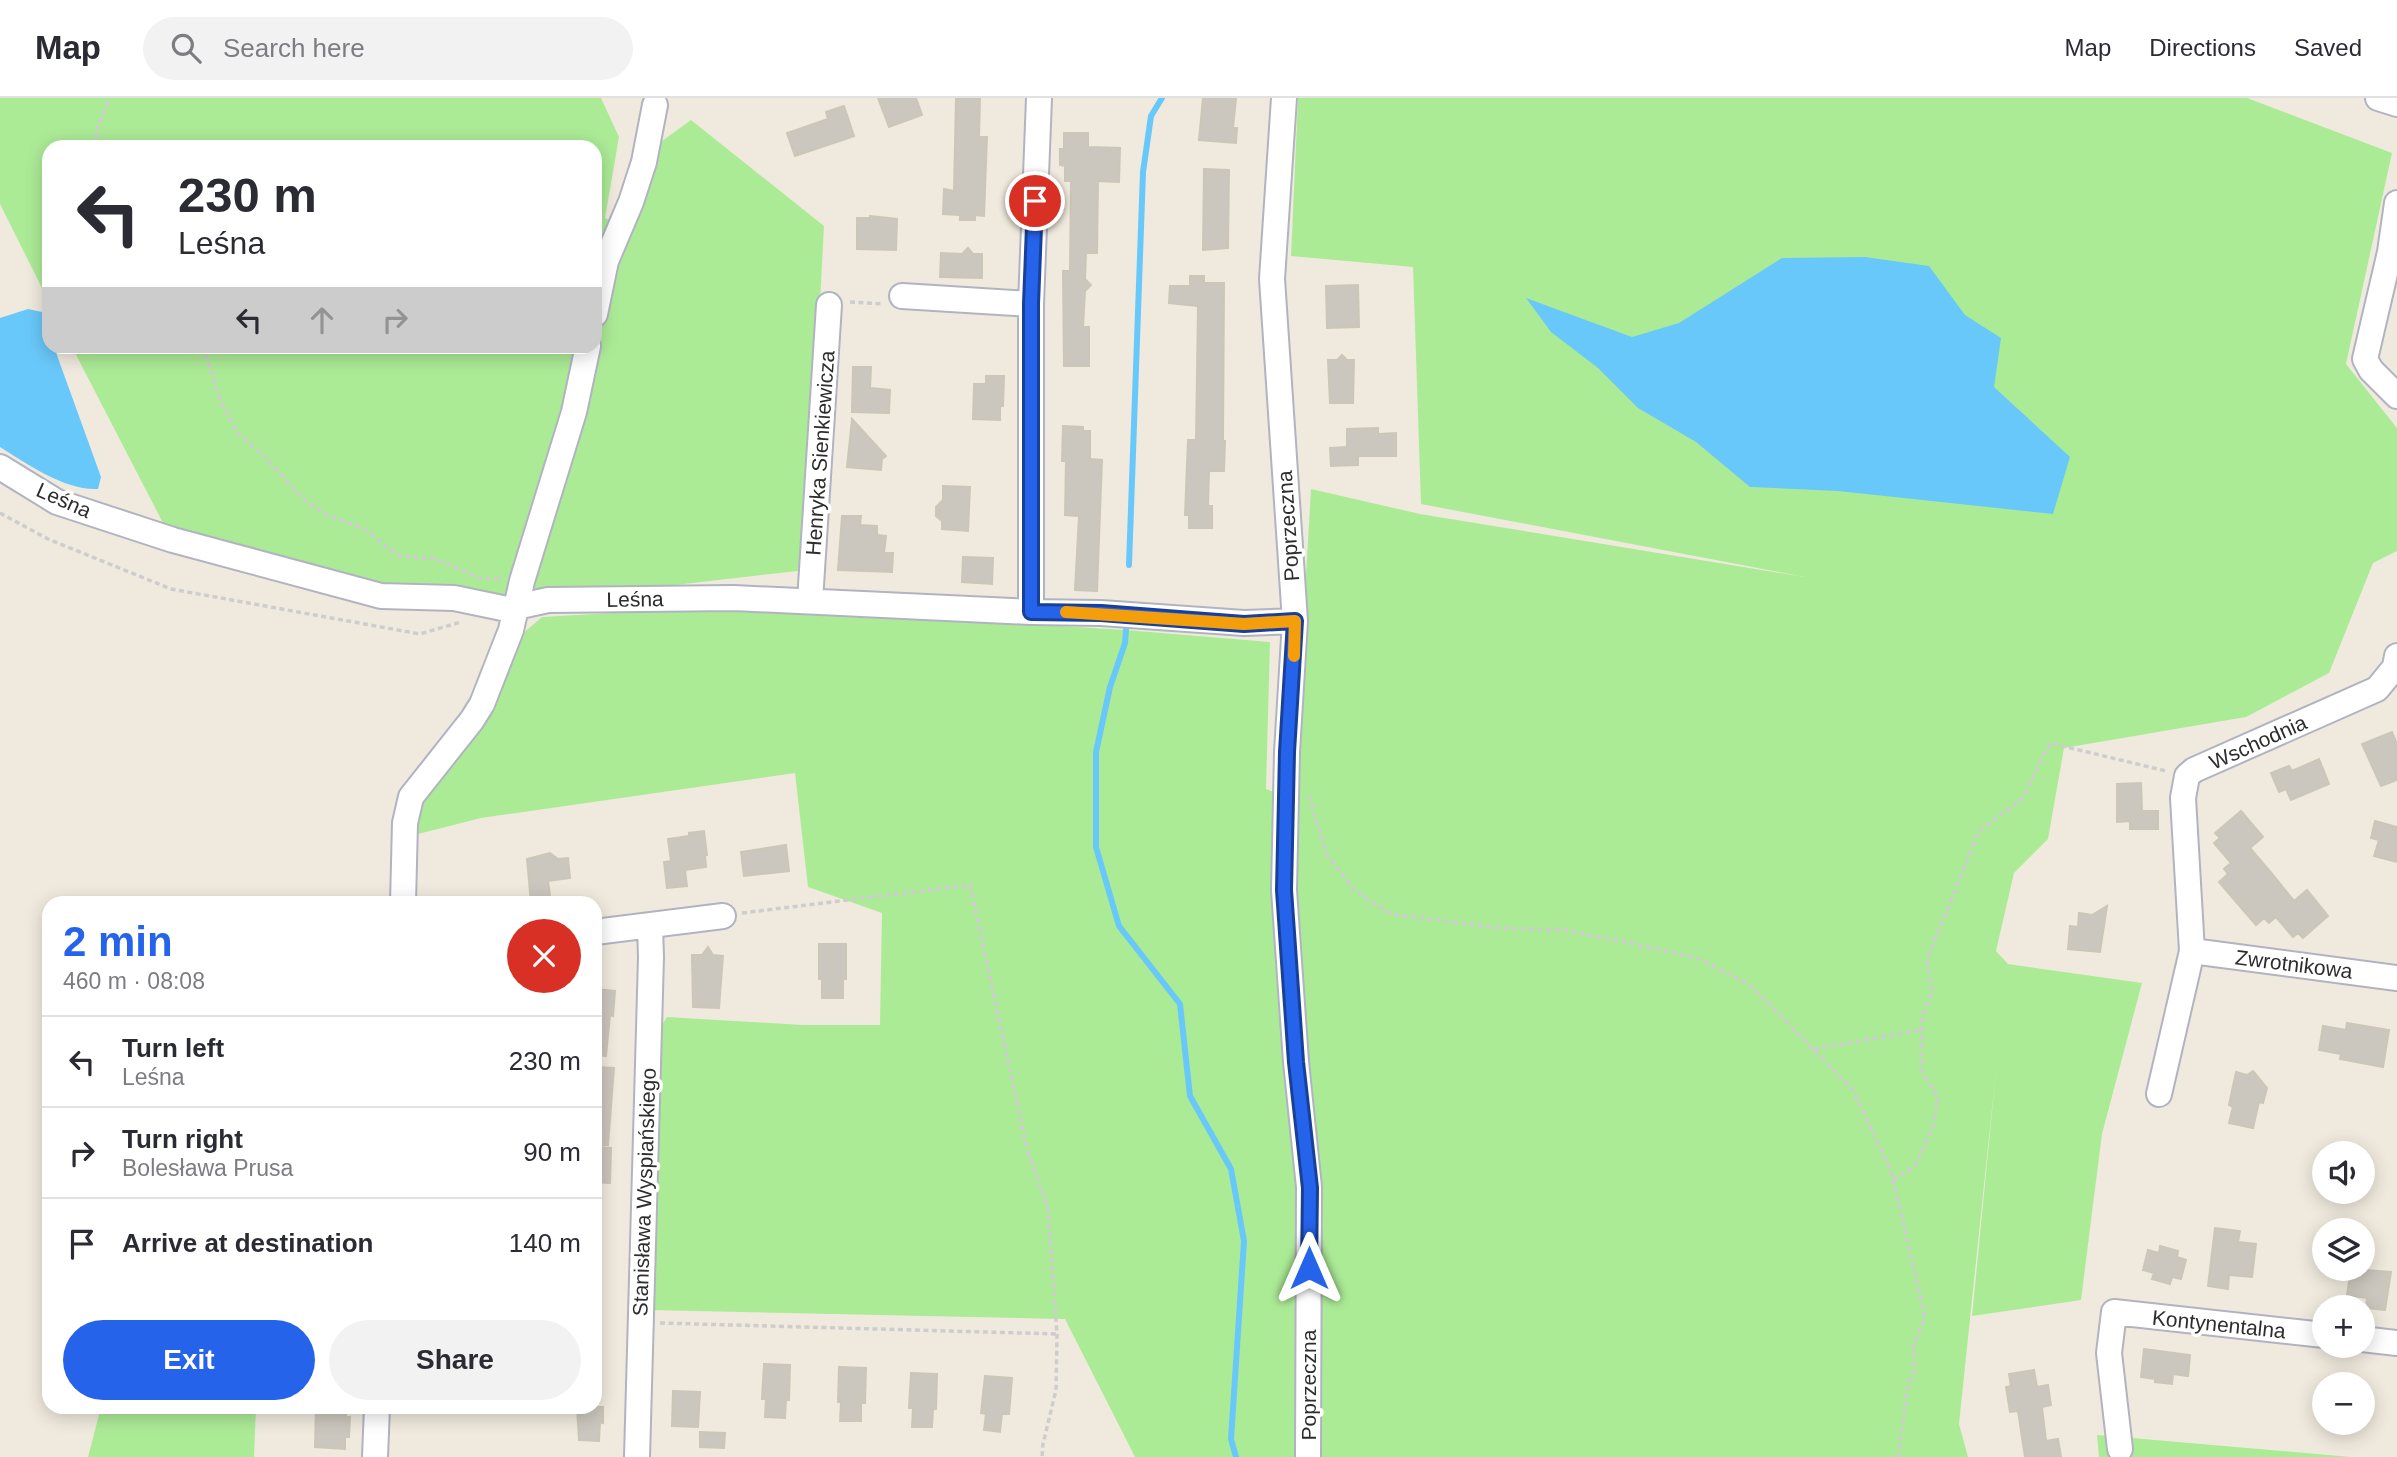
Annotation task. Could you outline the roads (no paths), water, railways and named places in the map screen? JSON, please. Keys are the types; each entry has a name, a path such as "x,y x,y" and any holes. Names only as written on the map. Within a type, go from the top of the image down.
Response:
{"street":[{"path":"1031,612 1031,304 1039,98"},
{"name":"Poprzeczna","path":"1284,98 1272,279 1295,621 1287,752 1284,890 1296,1062 1310,1188 1308,1457"},
{"path":"2378,98 2397,104"},
{"path":"602,280 606,261 631,202 644,162 657,100"},
{"path":"2397,203 2393,253 2365,359 2371,370 2397,396"},
{"path":"902,296 1031,304"},
{"name":"Henryka Sienkiewicza","path":"810,601 829,305"},
{"path":"403,896 405,823 411,797 482,704 511,630 522,580 574,412 586,354"},
{"name":"Leśna","path":"0,467 57,502 173,540 381,596 454,598 506,609 548,600 734,598 1101,613 1244,624 1295,621"},
{"name":"Wschodnia","path":"2159,1094 2192,951 2183,798 2187,776 2194,770 2377,690 2395,667 2397,656"},
{"path":"602,931 723,916"},
{"name":"Stanisława Wyspiańskiego","path":"637,1457 650,926"},
{"name":"Zwrotnikowa","path":"2192,951 2397,978"},
{"name":"Kontynentalna","path":"2120,1448 2109,1353 2114,1312 2312,1334"},
{"path":"2375,1340 2397,1343"},
{"path":"375,1457 377,1414"}],"water":[{"path":"1865,257 1929,266 1965,315 2001,338 1994,387 2070,457 2053,514 1838,491 1750,487 1696,442 1638,408 1598,368 1551,332 1526,298 1632,337 1679,323 1782,258"},
{"path":"28,309 42,312 42,354 57,354 101,477 98,489 73,486 60,481 0,447 0,318"}],"waterway":[{"path":"1129,565 1143,172 1151,116 1162,98"},
{"path":"1126,630 1125,643 1110,687 1096,752 1096,847 1119,926 1180,1004 1190,1096 1231,1169 1244,1241 1231,1439 1236,1457"}]}
